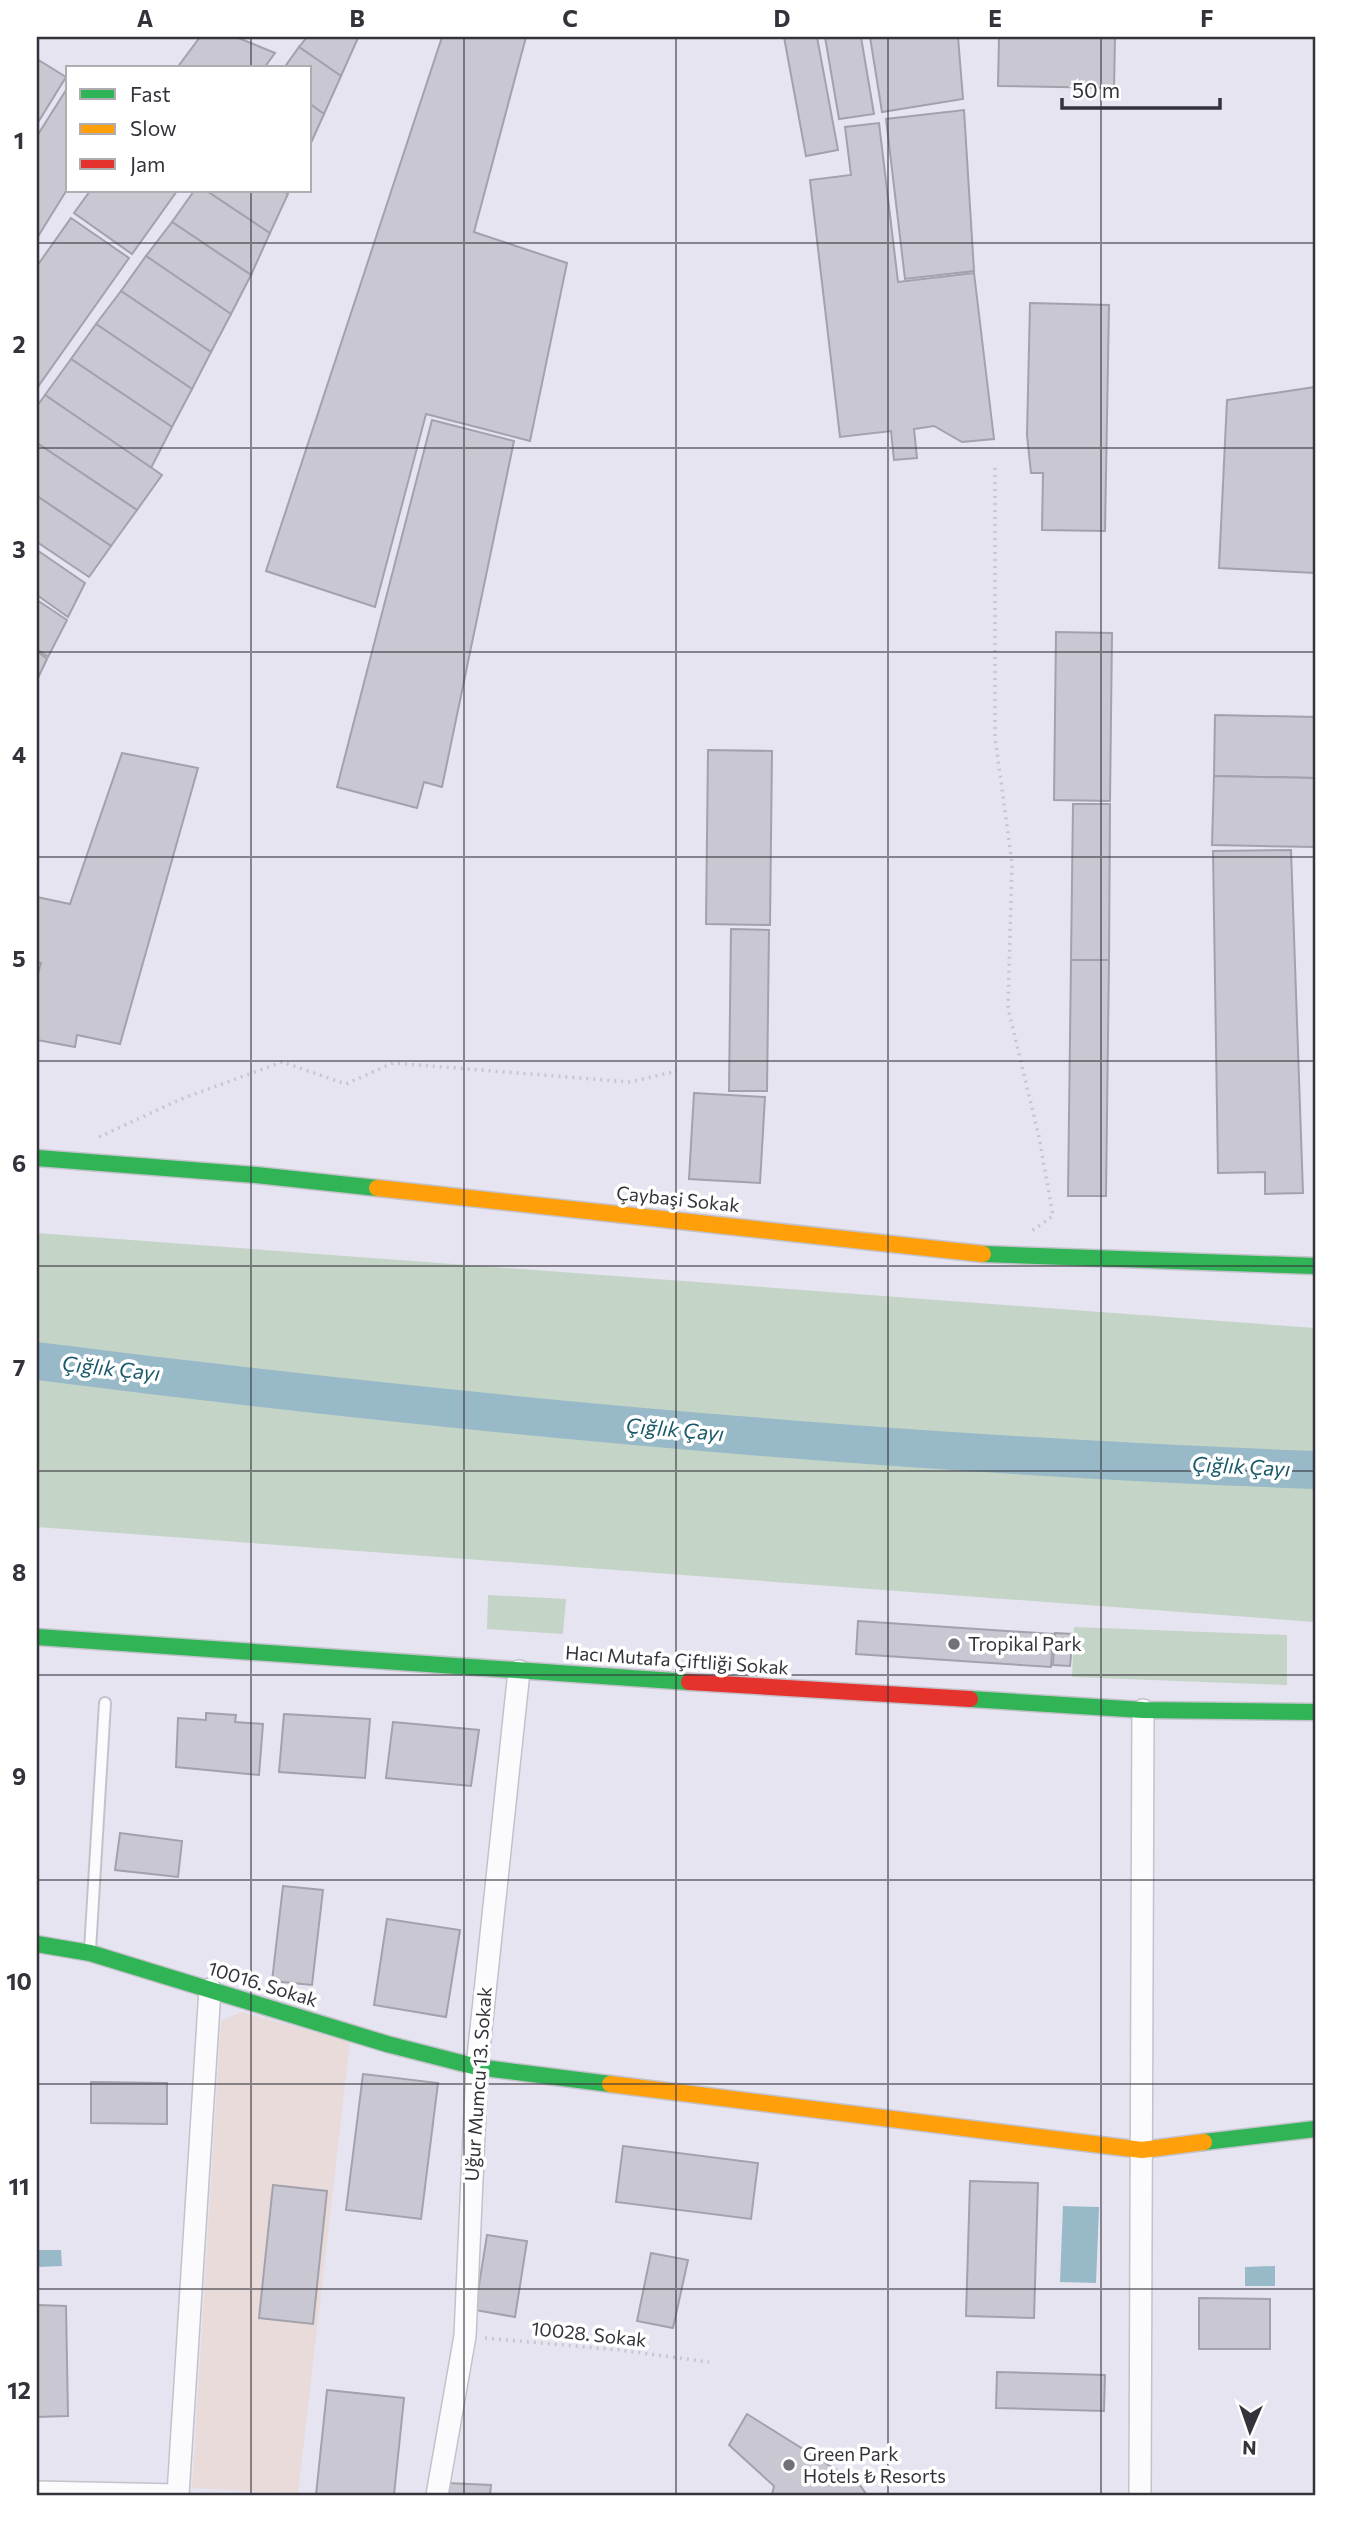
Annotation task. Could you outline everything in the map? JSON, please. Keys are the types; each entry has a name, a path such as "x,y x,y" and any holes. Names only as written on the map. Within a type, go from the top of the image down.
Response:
{"street":[{"name":"Çaybaşi Sokak","path":"37,1158 270,1176 995,1255 1315,1266"},
{"name":"Hacı Mutafa Çiftliği Sokak","path":"37,1637 519,1671 1143,1710 1315,1712"},
{"name":"Uğur Mumcu 13. Sokak","path":"437,2495 465,2336 477,2067 519,1671"},
{"path":"1140,2495 1143,1710"},
{"name":"10016. Sokak","path":"37,1944 90,1953 387,2044 477,2067 1142,2150 1315,2129"},
{"path":"37,2492 178,2495 210,1989"}],"lane":[{"path":"90,1953 105,1703"}],"path":[{"path":"995,468 995,737 1012,863 1008,1008 1039,1137 1053,1216 1030,1232"},
{"path":"83,1160 88,1142 181,1099 282,1062 346,1084 393,1063 630,1082 677,1071"},
{"name":"10028. Sokak","path":"465,2336 619,2350 709,2362"}],"shaded area":[{"path":"242,2012 350,2042 298,2494 192,2488 221,2021"}],"green space":[{"path":"37,1233 1315,1328 1315,1622 37,1527"},
{"path":"488,1595 566,1599 563,1634 487,1629"},
{"path":"1074,1627 1287,1635 1287,1685 1072,1677"}],"water":[{"path":"1063,2206 1099,2207 1096,2283 1060,2282"},
{"path":"37,2250 61,2250 62,2266 37,2267"},
{"path":"1275,2266 1275,2286 1245,2286 1245,2267"}],"building":[{"path":"200,37 236,37 275,53 265,66 178,66"},
{"path":"307,37 358,38 341,76 299,47"},
{"path":"442,37 526,37 474,232 567,263 530,441 426,414 375,607 266,571"},
{"path":"784,37 817,37 838,150 806,156"},
{"path":"825,37 861,37 874,114 839,119"},
{"path":"870,37 958,37 963,99 882,112"},
{"path":"999,37 1115,37 1114,88 998,86"},
{"path":"299,47 341,76 324,114 312,105 312,66 285,66"},
{"path":"37,59 66,77 37,124"},
{"path":"66,90 66,191 37,238 37,136"},
{"path":"312,105 324,114 312,141"},
{"path":"964,110 974,271 905,279 886,119"},
{"path":"879,123 898,282 974,273 994,439 962,442 934,426 914,429 917,458 894,460 891,431 840,437 810,180 851,175 845,127"},
{"path":"89,192 176,192 132,254 74,213"},
{"path":"193,192 208,192 270,233 251,275 172,222"},
{"path":"208,192 288,194 270,233"},
{"path":"71,218 129,258 37,388 37,266"},
{"path":"172,222 251,275 231,314 146,256"},
{"path":"146,256 231,314 211,352 121,291"},
{"path":"121,291 211,352 192,389 96,324"},
{"path":"1030,303 1109,305 1105,531 1042,530 1043,473 1031,473 1027,435"},
{"path":"96,324 192,389 172,427 71,359"},
{"path":"71,359 172,427 151,468 45,395"},
{"path":"1315,387 1315,573 1219,568 1227,400"},
{"path":"45,395 162,475 137,510 37,443 37,406"},
{"path":"432,420 514,441 442,787 424,782 417,808 337,787"},
{"path":"37,443 137,510 111,546 37,496"},
{"path":"37,496 111,546 89,577 37,542"},
{"path":"37,550 85,583 68,617 37,595"},
{"path":"37,600 67,620 48,657 37,649"},
{"path":"1056,632 1112,633 1110,801 1054,800"},
{"path":"37,651 47,659 37,680"},
{"path":"1215,715 1315,717 1315,778 1214,776"},
{"path":"708,750 772,751 770,925 706,924"},
{"path":"122,753 198,768 120,1044 77,1035 75,1047 37,1040 37,977 41,963 37,962 37,897 70,904"},
{"path":"1214,776 1315,778 1315,847 1212,845"},
{"path":"1073,804 1110,804 1109,960 1071,960"},
{"path":"1291,850 1303,1193 1265,1194 1265,1172 1218,1173 1213,851"},
{"path":"731,929 769,930 767,1091 729,1091"},
{"path":"1071,960 1109,960 1106,1196 1068,1196"},
{"path":"694,1093 765,1097 760,1183 689,1179"},
{"name":"Tropikal Park","path":"858,1621 1053,1634 1051,1667 856,1654"},
{"path":"1055,1633 1073,1634 1070,1666 1053,1665"},
{"path":"206,1713 236,1715 235,1722 263,1724 259,1775 176,1767 178,1718 206,1720"},
{"path":"284,1714 370,1719 365,1778 279,1772"},
{"path":"393,1722 479,1730 471,1786 386,1778"},
{"path":"120,1833 182,1841 178,1877 115,1870"},
{"path":"283,1886 323,1890 312,1985 272,1981"},
{"path":"387,1919 460,1930 446,2017 374,2005"},
{"path":"363,2074 438,2083 421,2219 346,2210"},
{"path":"91,2082 167,2083 167,2124 91,2123"},
{"path":"623,2146 758,2163 751,2219 616,2202"},
{"path":"970,2181 1038,2183 1034,2318 966,2316"},
{"path":"273,2185 327,2191 313,2324 259,2318"},
{"path":"487,2235 527,2241 515,2317 475,2310"},
{"path":"651,2253 688,2260 673,2328 637,2321"},
{"path":"1199,2298 1270,2299 1270,2349 1199,2349"},
{"path":"37,2305 66,2306 68,2416 37,2417"},
{"path":"997,2372 1105,2375 1104,2411 996,2408"},
{"path":"327,2390 404,2398 394,2495 316,2495"},
{"name":"Green Park Hotels ₺ Resorts","path":"747,2414 859,2484 867,2495 772,2495 774,2486 729,2445"},
{"path":"446,2483 491,2485 490,2495 445,2495"}],"waterway":[{"name":"Çığlık Çayı","path":"37,1361 355,1399 674,1430 994,1454 1315,1470"}],"traffic: fast":[{"path":"37,1158 256,1175 377,1188"},
{"path":"983,1254 1315,1266"},
{"path":"37,1637 689,1682"},
{"path":"970,1699 1143,1710 1315,1712"},
{"path":"37,1944 90,1953 387,2044 477,2067 610,2084"},
{"path":"1204,2142 1315,2129"}],"traffic: slow":[{"path":"377,1188 983,1254"},
{"path":"610,2084 1142,2150 1204,2142"}],"traffic: jam":[{"path":"689,1682 970,1699"}],"place":[{"name":"Tropikal Park","path":"954,1644"},
{"name":"Green Park Hotels ₺ Resorts","path":"789,2465"}]}
